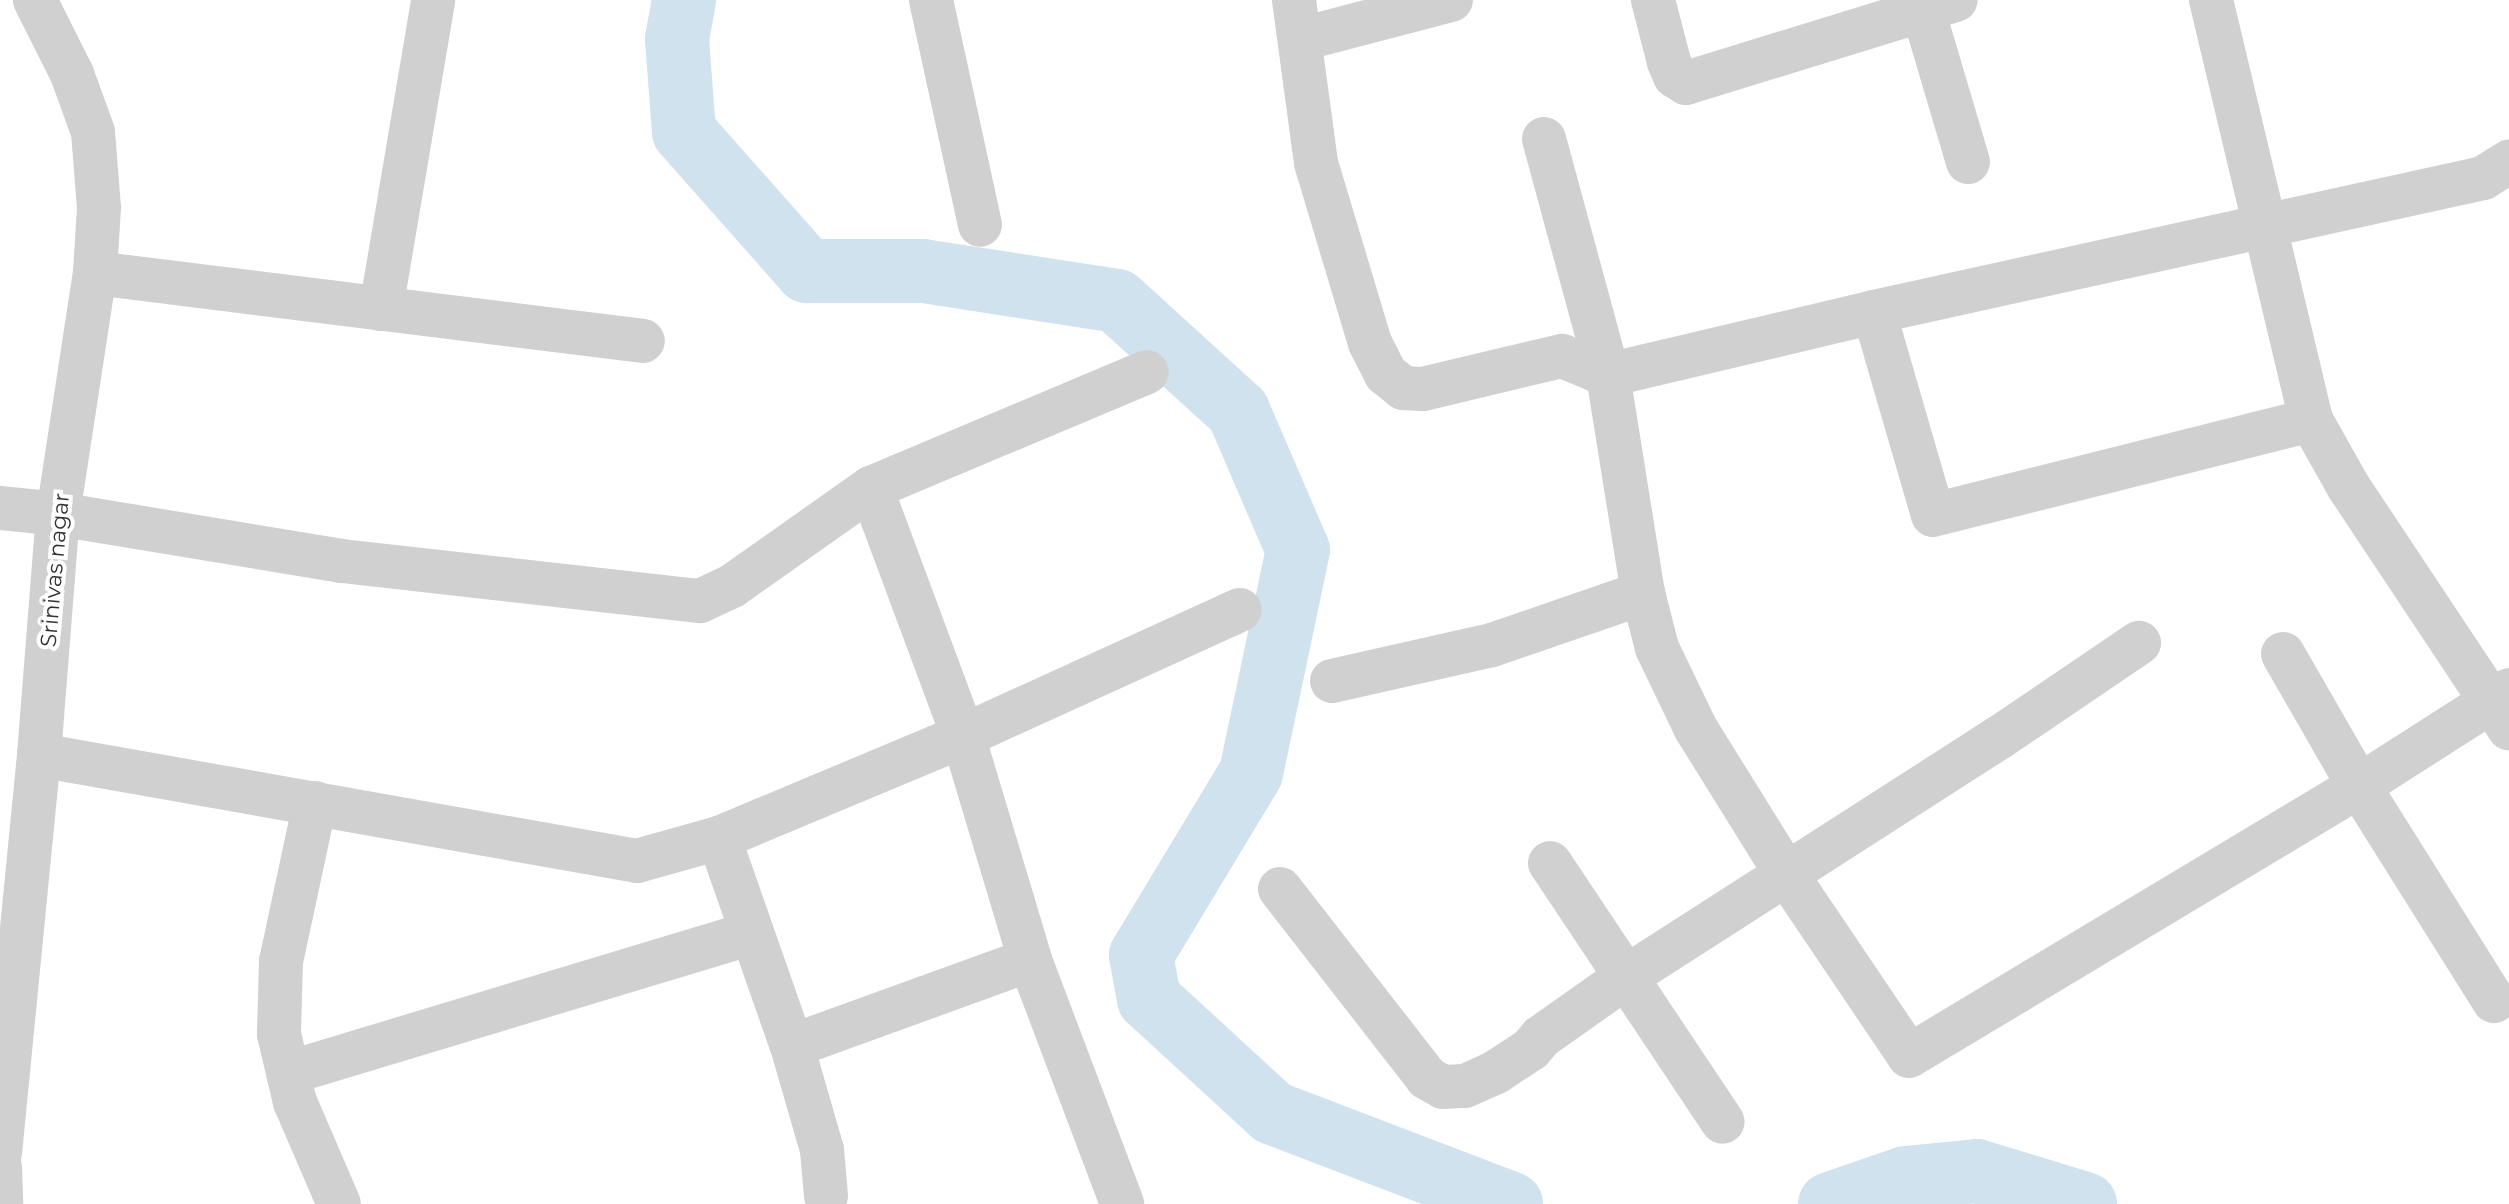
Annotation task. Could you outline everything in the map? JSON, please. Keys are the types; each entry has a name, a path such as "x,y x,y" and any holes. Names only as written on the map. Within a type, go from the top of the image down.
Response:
{"street":[{"name":"Srinivas nagar","path":"0,1153 39,755 58,514 95,273 99,208 93,132 72,74 35,0"},
{"path":"381,309 433,0"},
{"path":"931,0 980,225"},
{"path":"1451,0 1298,20 1316,163 1370,343 1386,374 1403,388 1423,389 1562,356 1608,375 1874,312 2483,178 2509,162"},
{"path":"1653,0 1669,62 1675,76 1686,83 1932,3 1968,162"},
{"path":"1544,139 1608,375 1643,593 1657,648 1696,729 1787,875 1909,1056 2359,786 2503,706 2348,486 2311,420 2211,0"},
{"path":"95,273 643,341"},
{"path":"1874,312 1933,515 2311,420"},
{"path":"0,508 58,514 342,561 700,601 732,586 871,488 1147,372"},
{"path":"871,488 963,736 1030,960 1122,1204"},
{"path":"1332,681 1492,645 1643,593"},
{"path":"39,755 637,861 719,838 963,736 1240,610"},
{"path":"1280,889 1427,1078 1443,1087 1465,1086 1496,1072 1626,977 2139,643"},
{"path":"2283,654 2359,786 2494,1001"},
{"path":"315,803 281,961 279,1034 295,1102 339,1204"},
{"path":"719,838 792,1046 822,1150 820,1201"},
{"path":"1550,863 1723,1122"},
{"path":"288,1073 751,933"},
{"path":"792,1046 1030,960"},
{"path":"0,1167 1,1204"}],"waterway":[{"path":"684,0 677,39 684,132 807,271 923,271 1117,301 1238,411 1298,550 1251,773 1141,955 1149,999 1273,1113 1511,1204"},
{"path":"1830,1204 1906,1178 1977,1171 2085,1204"}]}
